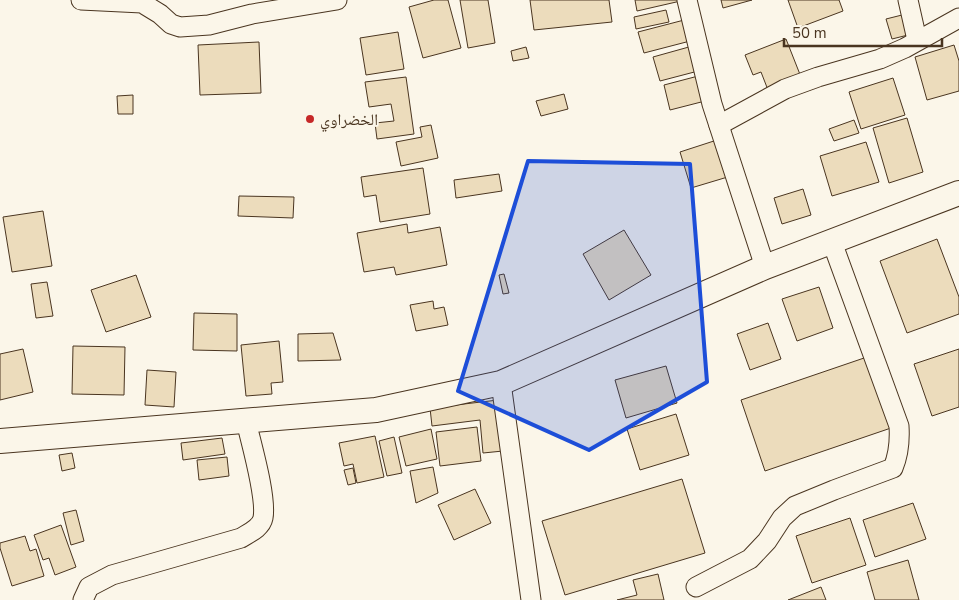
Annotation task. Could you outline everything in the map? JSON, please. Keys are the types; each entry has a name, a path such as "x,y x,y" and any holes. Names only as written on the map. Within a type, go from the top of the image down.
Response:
{"street":[{"path":"81,0 142,3 160,14 171,24 180,27 209,25 250,7 337,0"},
{"path":"688,0 712,104 765,267"},
{"path":"908,0 917,40"},
{"path":"719,125 785,89 818,77 880,59 905,48 959,18"},
{"path":"0,441 376,410 501,383 765,267 959,193"},
{"path":"696,587 750,559 767,541 782,518 795,506 893,468 898,457 900,442 899,426 832,242"},
{"path":"501,383 531,600"},
{"path":"83,600 89,587 112,575 241,538 256,530 263,519 263,496 246,421"}],"highlighted area":[{"path":"528,161 690,164 707,382 589,450 458,391"}],"building":[{"path":"434,0 448,0 461,48 423,58 409,7"},
{"path":"460,0 488,0 495,43 468,48"},
{"path":"530,0 609,0 612,22 534,30"},
{"path":"635,0 685,0 637,11"},
{"path":"721,0 752,0 723,8"},
{"path":"788,0 839,0 843,11 798,28"},
{"path":"666,10 669,22 636,29 634,17"},
{"path":"906,14 912,34 892,39 886,19"},
{"path":"688,19 694,40 644,53 638,32"},
{"path":"398,32 404,69 366,75 360,38"},
{"path":"786,39 801,77 768,90 761,72 753,75 745,55"},
{"path":"259,42 261,93 200,95 198,45"},
{"path":"696,45 702,70 660,81 653,57"},
{"path":"954,45 959,61 959,91 927,100 915,57"},
{"path":"526,47 529,58 513,61 511,51"},
{"path":"702,75 709,100 670,110 664,85"},
{"path":"406,77 414,134 377,139 375,123 394,121 391,104 369,107 365,82"},
{"path":"893,78 905,115 861,129 849,92"},
{"path":"564,94 568,109 541,116 536,101"},
{"path":"133,95 133,114 118,114 117,96"},
{"path":"907,118 923,172 889,183 873,128"},
{"path":"854,120 859,133 834,141 829,129"},
{"path":"431,125 438,158 401,166 396,142 422,137 420,127"},
{"path":"720,139 731,176 691,188 680,152"},
{"path":"866,142 879,182 832,196 820,156"},
{"path":"423,168 430,214 380,222 376,195 364,197 361,177"},
{"path":"499,174 502,191 456,198 454,180"},
{"path":"803,189 811,215 782,224 774,198"},
{"path":"239,196 294,197 293,218 238,216"},
{"path":"43,211 52,266 12,272 3,217"},
{"path":"407,224 408,233 440,227 447,265 396,275 394,267 364,272 357,233"},
{"path":"624,230 651,275 609,300 583,254"},
{"path":"937,239 959,297 959,314 907,333 880,261"},
{"path":"504,274 509,293 503,294 499,275"},
{"path":"136,275 151,317 106,332 91,290"},
{"path":"47,282 53,316 36,318 31,284"},
{"path":"819,287 833,328 797,341 782,299"},
{"path":"433,301 434,309 444,307 448,325 416,331 410,305"},
{"path":"194,313 237,314 237,351 193,350"},
{"path":"768,323 781,359 750,370 737,334"},
{"path":"333,333 341,360 298,361 298,334"},
{"path":"279,341 283,382 271,383 272,394 246,396 241,345"},
{"path":"73,346 125,347 124,395 72,394"},
{"path":"23,349 33,392 0,400 0,354"},
{"path":"959,349 959,407 932,416 914,364"},
{"path":"867,357 891,428 765,471 741,400"},
{"path":"666,366 677,403 626,418 615,380"},
{"path":"147,370 176,372 174,407 145,405"},
{"path":"498,400 503,451 483,453 480,420 432,426 430,408"},
{"path":"676,414 689,455 640,470 627,429"},
{"path":"477,427 481,461 440,466 436,432"},
{"path":"431,429 437,459 406,466 399,437"},
{"path":"375,436 384,477 357,483 353,464 344,466 339,443"},
{"path":"394,437 402,473 387,476 379,441"},
{"path":"222,438 225,454 183,460 181,443"},
{"path":"72,453 75,468 62,471 59,455"},
{"path":"227,457 229,476 199,480 197,460"},
{"path":"433,467 438,493 416,503 410,471"},
{"path":"353,468 356,483 348,485 344,470"},
{"path":"682,479 705,553 565,595 542,521"},
{"path":"475,489 491,523 454,540 438,505"},
{"path":"913,503 926,539 875,557 863,520"},
{"path":"76,510 84,541 71,545 63,513"},
{"path":"850,518 866,565 812,583 796,536"},
{"path":"61,525 76,567 55,575 49,558 43,560 34,535"},
{"path":"25,536 30,551 36,549 44,576 12,586 0,543"},
{"path":"908,560 919,600 875,600 867,572"},
{"path":"658,574 664,600 617,600 637,595 633,580"},
{"path":"821,587 826,600 788,600"}],"place":[{"name":"الخضراوي","path":"310,119"}]}
